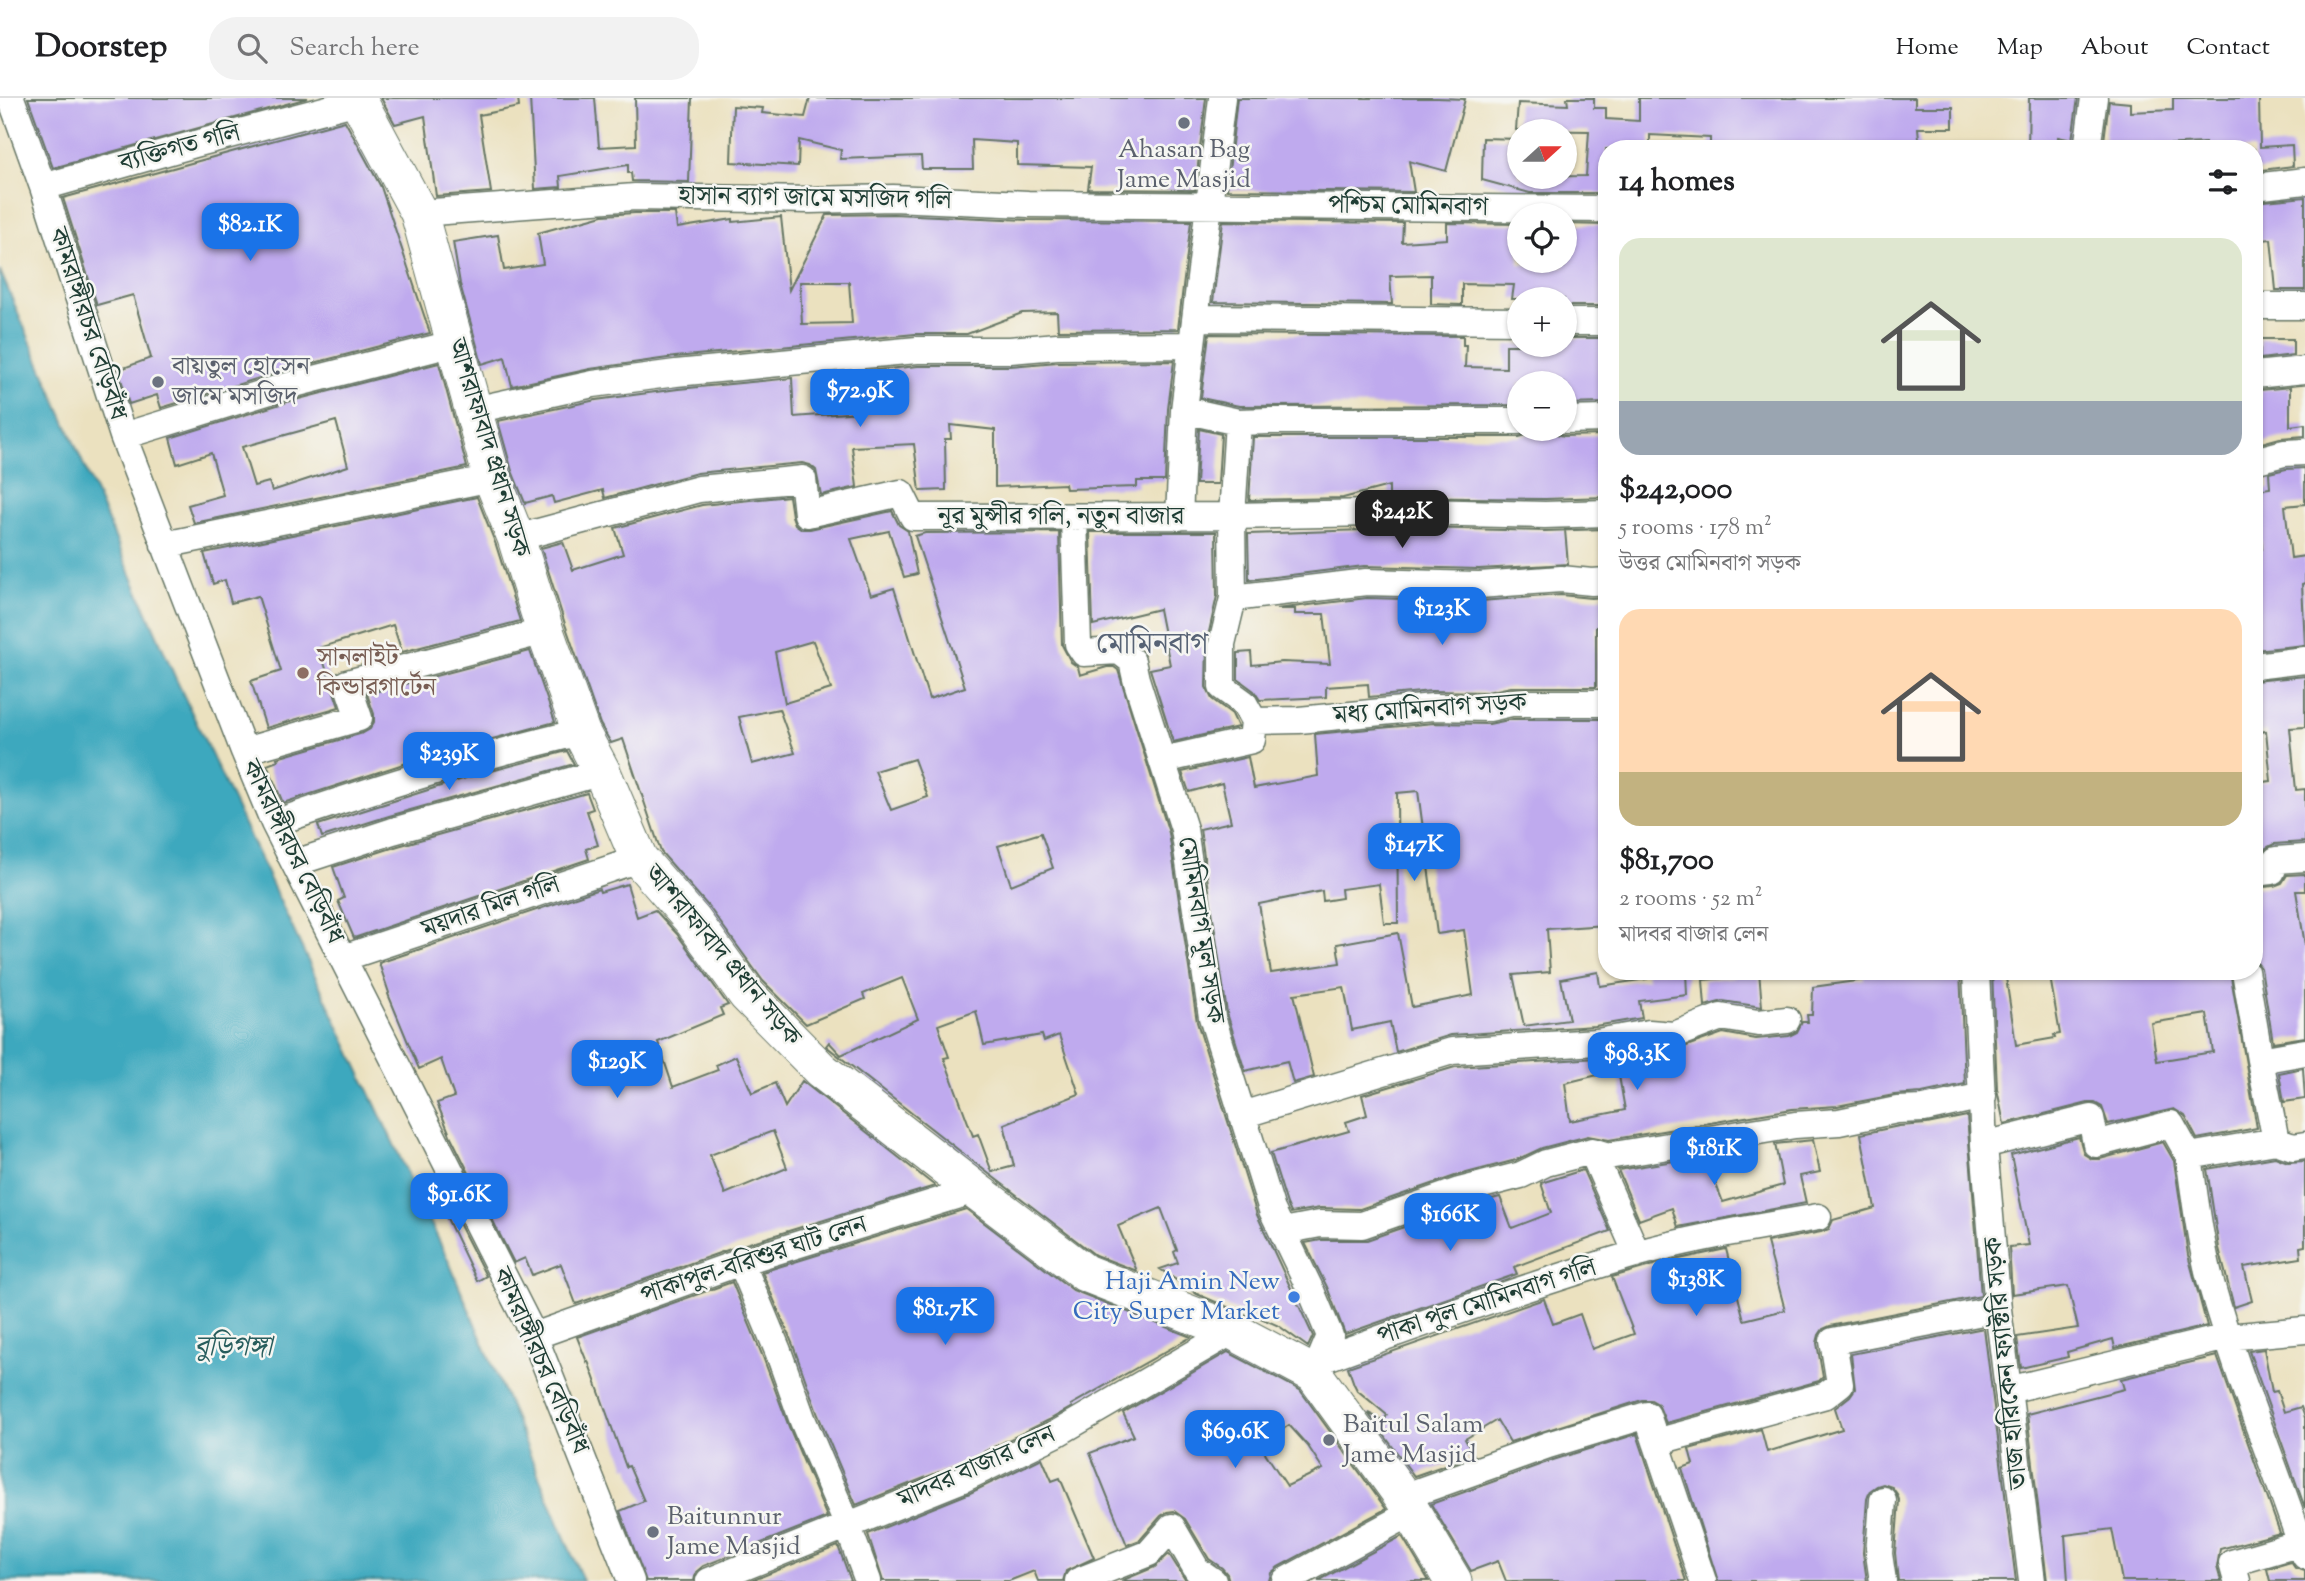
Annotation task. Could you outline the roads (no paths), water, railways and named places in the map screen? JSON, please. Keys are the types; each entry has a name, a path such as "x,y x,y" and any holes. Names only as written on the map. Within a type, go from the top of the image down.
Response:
{"street":[{"name":"কামরাঙ্গীরচর বেড়িবাঁধ","path":"11,98 43,187 123,436 274,823 534,1336 631,1581"},
{"path":"1179,517 1184,410 1222,98"},
{"path":"2088,140 2094,98"},
{"name":"ব্যক্তিগত গলি","path":"43,187 358,99"},
{"name":"আশরাফাবাদ প্রধান সড়ক","path":"358,99 419,213 492,478 516,538 581,732 639,859 693,920 747,995 821,1070 1085,1273 1318,1367 1453,1581"},
{"path":"2263,186 2305,181"},
{"name":"হাসান ব্যাগ জামে মসজিদ গলি","path":"419,213 635,197 810,200 893,198 1028,204 1210,205"},
{"name":"পশ্চিম মোমিনবাগ","path":"1210,205 1598,209"},
{"path":"2263,306 2305,306"},
{"path":"1196,317 1507,321"},
{"path":"1577,322 1598,323"},
{"path":"123,436 283,387 456,343"},
{"path":"474,410 593,384 676,373 917,350 1192,345"},
{"path":"2263,374 2305,370"},
{"path":"1184,410 1238,422 1507,421"},
{"path":"1577,420 1598,419"},
{"path":"1163,760 1252,740 1254,721 1244,704 1222,687 1222,644 1233,598 1232,516 1238,422"},
{"path":"2263,459 2284,453 2305,452"},
{"path":"164,545 492,478"},
{"name":"নূর মুন্সীর গলি, নতুন বাজার","path":"516,538 699,489 803,479 807,514 901,493 913,517 1179,517 1422,512 1545,515 1598,513"},
{"name":"মোমিনবাগ মূল সড়ক","path":"1074,517 1078,644 1084,653 1119,651 1132,661 1184,829 1212,1017 1272,1210 1330,1336 1318,1367"},
{"path":"1233,598 1366,582 1479,585 1561,579 1598,581"},
{"path":"244,751 359,718 347,683 545,631"},
{"path":"2263,665 2305,660"},
{"name":"মধ্য মোমিনবাগ সড়ক","path":"1254,721 1299,720 1433,707 1489,708 1511,703 1598,703"},
{"path":"274,823 384,785 511,748 581,732"},
{"path":"295,863 393,831 601,772"},
{"path":"2263,872 2272,871 2276,860 2305,858"},
{"name":"ময়দার মিল গলি","path":"343,958 639,859"},
{"name":"তাজ হারিকেন ফ্যাক্টরি সড়ক","path":"1977,980 1984,1145 1998,1309 2032,1581"},
{"path":"2247,980 2276,1141"},
{"path":"1242,1115 1452,1051 1597,1042 1649,1033 1674,1035 1720,1017 1758,1023 1787,1020"},
{"path":"2260,1060 2305,1052"},
{"path":"1283,1231 1320,1224 1362,1225 1458,1191 1521,1175 1546,1163 1591,1151 1608,1156 1795,1125 1839,1122 1983,1096"},
{"path":"1984,1145 2091,1118 2096,1144 2171,1124 2189,1156 2210,1280 2227,1337 2303,1550 2232,1563 2237,1581"},
{"path":"2189,1156 2276,1141 2293,1147 2305,1145"},
{"path":"1591,1151 1637,1254"},
{"name":"পাকাপুল-বরিশুর ঘাট লেন","path":"534,1336 741,1262 975,1190"},
{"name":"পাকা পুল মোমিনবাগ গলি","path":"1318,1367 1432,1320 1637,1254 1729,1233 1818,1217"},
{"path":"741,1262 778,1350 803,1421 848,1524 867,1581"},
{"path":"1656,1442 1826,1395 1840,1384 1833,1341 1998,1309"},
{"path":"2008,1391 2227,1337 2305,1330"},
{"name":"মাদবর বাজার লেন","path":"709,1581 963,1479 1056,1434 1233,1331"},
{"path":"1285,1581 1328,1570 1407,1505 1548,1445 1647,1415 1703,1581"},
{"path":"1883,1500 1879,1554 1883,1581"},
{"path":"1079,1581 1149,1553 1172,1527 1196,1570 1213,1581"}],"water":[{"name":"বুড়িগঙ্গা","path":"0,271 176,679 449,1262 583,1581 0,1581"}],"place":[{"name":"Ahasan Bag Jame Masjid","path":"1184,123"},
{"name":"বায়তুল হোসেন জামে মসজিদ","path":"158,382"},
{"name":"সানলাইট কিন্ডারগার্টেন","path":"303,673"},
{"name":"Haji Amin New City Super Market","path":"1294,1297"},
{"name":"Baitul Salam Jame Masjid","path":"1329,1440"},
{"name":"Baitunnur Jame Masjid","path":"653,1532"}],"district":[{"name":"মোমিনবাগ","path":"1152,645"}]}
